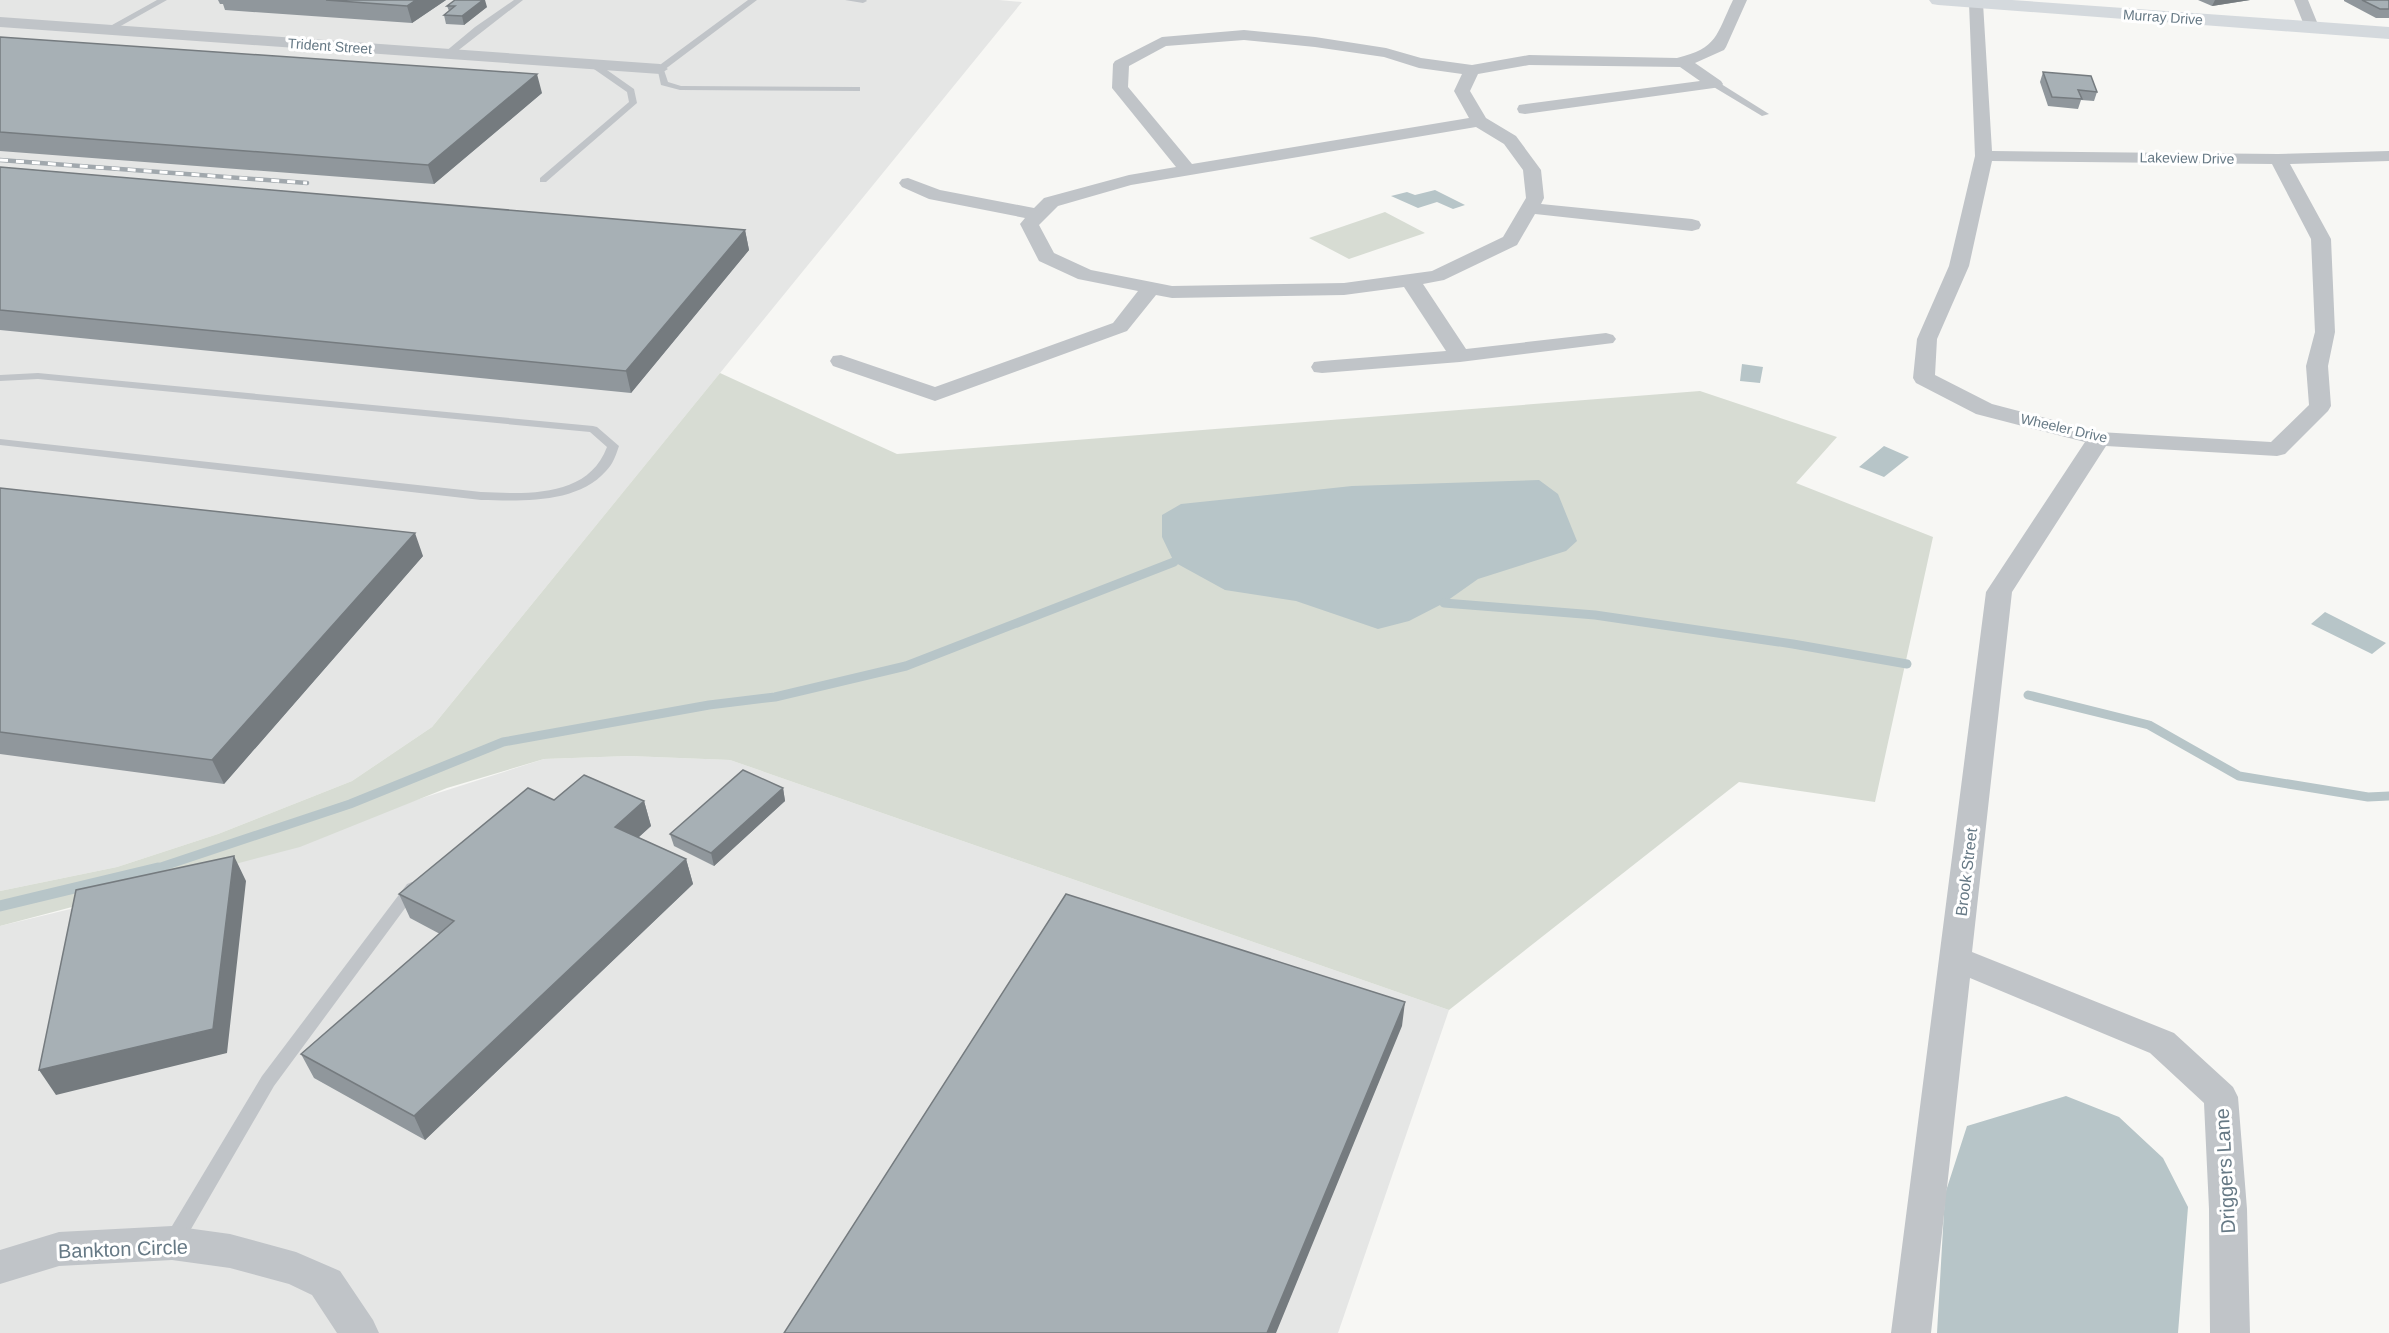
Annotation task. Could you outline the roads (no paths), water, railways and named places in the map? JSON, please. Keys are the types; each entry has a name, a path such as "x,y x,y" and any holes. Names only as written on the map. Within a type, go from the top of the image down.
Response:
{"street":[{"path":"1188,170 1119,88 1121,64 1162,42 1256,36 1386,53 1419,63 1472,70 1529,60 1639,64 1683,62 1697,58 1718,47 1740,0"},
{"name":"Murray Drive","path":"1938,0 2016,3 2389,33"},
{"path":"2301,0 2311,27"},
{"name":"Wheeler Drive","path":"1976,3 1984,156 1959,266 1927,339 1924,378 1984,409 2099,439 2277,449 2320,406 2317,366 2325,332 2321,239 2278,159"},
{"name":"Trident Street","path":"0,22 660,69"},
{"path":"1683,62 1714,84"},
{"path":"1472,70 1462,92 1479,121 1510,140 1532,170 1535,198 1510,241 1437,276 1344,290 1172,292 1085,275 1046,258 1029,224 1051,202 1129,180 1479,121"},
{"path":"1525,109 1714,84"},
{"name":"Lakeview Drive","path":"1984,156 2278,159 2389,156"},
{"path":"908,183 934,195 1038,215"},
{"path":"1529,208 1692,225"},
{"path":"1410,280 1460,356"},
{"path":"841,362 935,394 1119,327 1151,288"},
{"path":"1322,367 1460,356 1606,339"},
{"name":"Brook Street","path":"1911,1333 1999,592 2099,439"},
{"name":"Driggers Lane","path":"1955,958 2162,1043 2221,1096 2228,1209 2230,1333"},
{"name":"Bankton Circle","path":"0,1267 58,1249 172,1243 230,1251 306,1273 326,1283 359,1333"}],"lane":[{"path":"107,30 162,0"},
{"path":"448,54 519,0"},
{"path":"753,0 660,69 664,83 680,88 857,89"},
{"path":"849,0 863,1"},
{"path":"543,180 633,103 630,92 594,65"},
{"path":"1714,84 1765,114"},
{"path":"0,378 38,376 593,429 613,446 601,471 576,486 530,497 482,496 0,442"},
{"path":"172,1243 268,1081 411,890 427,874"}],"waterway":[{"path":"158,868 350,804 503,742 709,705 775,697 906,666 1174,562"},
{"path":"1444,603 1595,615 1793,644 1907,664"},
{"path":"2028,695 2149,725 2239,776 2368,797 2389,796"},
{"path":"0,906 158,868"},
{"path":"152,870 158,868"}],"railway":[{"path":"0,160 307,183"}]}
